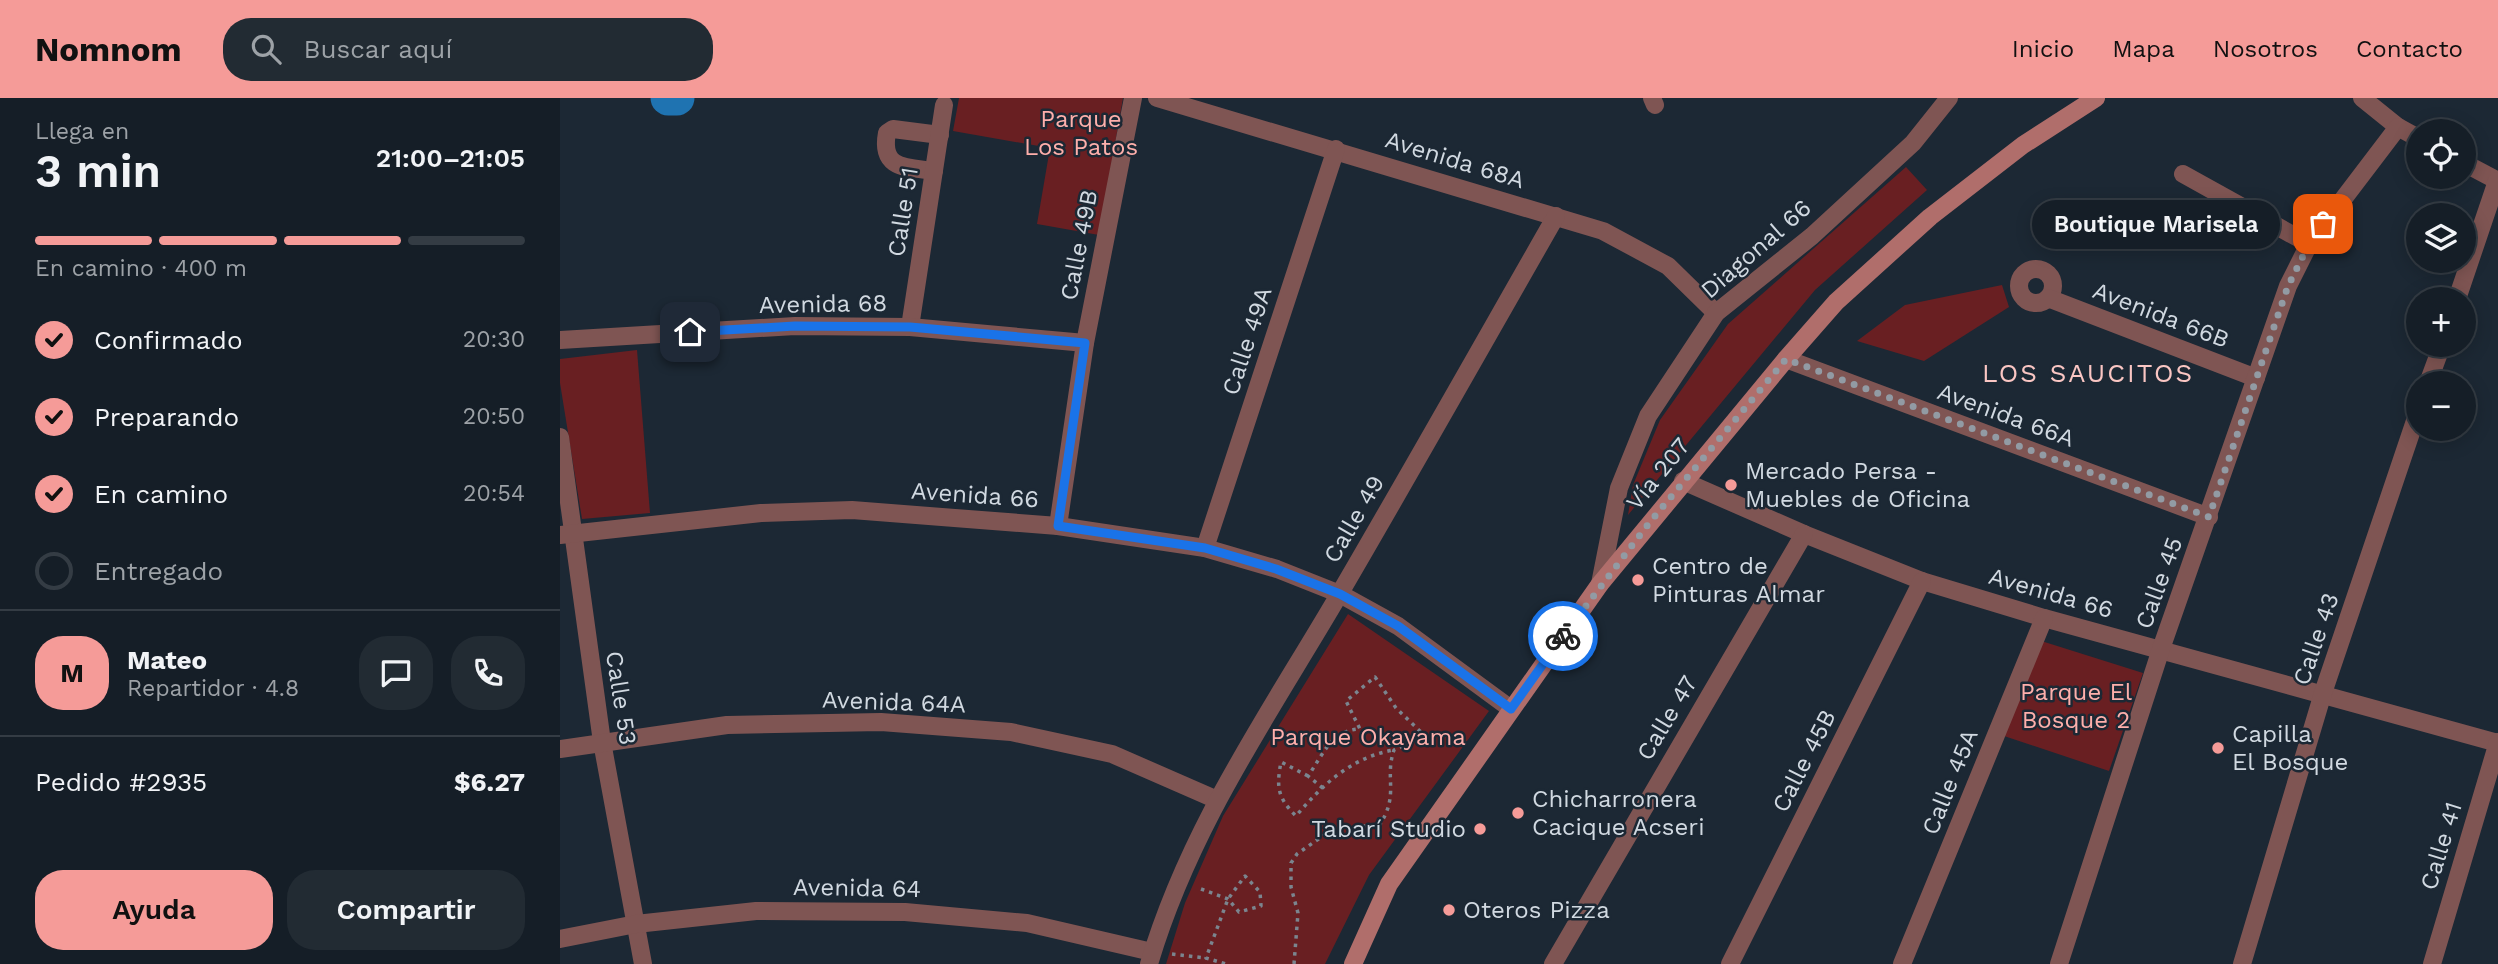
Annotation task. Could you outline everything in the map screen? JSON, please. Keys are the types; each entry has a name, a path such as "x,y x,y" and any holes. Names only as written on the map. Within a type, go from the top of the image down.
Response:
{"main road":[{"name":"Vía 207","path":"1353,964 1389,884 1600,584 1786,359 1836,302 1930,217 2023,145 2096,98"}],"street":[{"name":"Calle 49B","path":"1058,526 1085,343 1133,98"},
{"name":"Avenida 68A","path":"1157,98 1336,149 1603,231 1668,265 1716,313"},
{"name":"Diagonal 66","path":"1600,584 1619,488 1648,416 1716,313 1812,236 1913,143 1949,98"},
{"path":"2362,98 2406,131"},
{"name":"Calle 51","path":"910,327 944,104"},
{"name":"Calle 45","path":"2059,964 2161,649 2288,286 2309,244 2398,127"},
{"path":"934,171 898,166 889,159 885,142 887,133 893,129 940,135"},
{"name":"Calle 49A","path":"1205,548 1336,149"},
{"path":"2461,287 2498,181 2476,169"},
{"path":"2183,174 2309,244"},
{"name":"Calle 49","path":"1151,958 1167,906 1216,799 1340,594 1556,216"},
{"name":"Avenida 66B","path":"2048,298 2256,378"},
{"name":"Avenida 68","path":"560,340 795,326 910,327 1085,343"},
{"name":"Avenida 66A","path":"1786,359 2209,517"},
{"name":"Calle 53","path":"560,437 566,534 643,964"},
{"name":"Calle 43","path":"2242,964 2323,693 2408,441"},
{"name":"Avenida 66","path":"1683,481 1804,534 1922,581 2044,618 2498,743"},
{"name":"Avenida 66","path":"566,534 761,513 852,510 1058,526 1205,548 1276,569 1340,594 1398,626 1511,709"},
{"name":"Calle 47","path":"1553,964 1804,534"},
{"name":"Calle 45B","path":"1730,964 1922,581"},
{"name":"Calle 45A","path":"1902,964 2044,618"},
{"name":"Avenida 64A","path":"560,749 739,725 880,722 1011,732 1112,754 1216,799"},
{"name":"Calle 41","path":"2432,964 2498,743"},
{"name":"Avenida 64","path":"560,939 636,923 756,911 905,912 1027,923 1151,958"}],"path":[{"path":"1308,776 1330,741 1346,730 1360,729 1346,701 1375,677 1396,708 1425,736 1394,750 1368,754 1350,764 1324,789 1312,797 1297,816 1281,801 1277,785 1281,762 1308,776 1324,789"},
{"path":"1294,964 1298,913 1291,887 1291,863 1297,854 1327,833 1350,833 1360,826 1379,826 1388,812 1393,791 1389,766 1394,750"},
{"path":"1201,888 1228,900 1239,912 1261,906 1260,891 1245,876 1228,900 1206,958"},
{"path":"1151,958 1206,958 1226,964"}],"green space":[{"name":"Parque Los Patos","path":"959,98 1123,98 1099,235 1037,224 1050,148 953,131"},
{"path":"1906,167 1927,190 1815,290 1628,515 1633,485 1660,420 1728,324"},
{"path":"2002,285 2009,307 1924,361 1857,341 1905,305"},
{"path":"637,350 650,513 582,519 560,383 560,359"},
{"name":"Parque Okayama","path":"1348,614 1489,711 1369,875 1325,964 1166,964 1185,903 1223,816"},
{"name":"Parque El Bosque 2","path":"2035,639 2143,673 2109,771 1998,734"}],"waterway":[{"path":"668,98 677,98"}],"way so far":[{"path":"1563,636 1600,584 1786,359 2209,517 2288,286 2309,244 2323,224"}],"place":[{"name":"Boutique Marisela","path":"2323,224"},
{"name":"Mercado Persa - Muebles de Oficina","path":"1731,485"},
{"name":"Centro de Pinturas Almar","path":"1638,580"},
{"name":"Capilla El Bosque","path":"2218,748"},
{"name":"Chicharronera Cacique Acseri","path":"1518,813"},
{"name":"Tabarí Studio","path":"1480,829"},
{"name":"Oteros Pizza","path":"1449,910"}],"district":[{"name":"LOS SAUCITOS","path":"2088,373"}],"route":[{"path":"690,332 795,326 910,327 1085,343 1058,526 1205,548 1276,569 1340,594 1398,626 1511,709 1563,636"}]}
